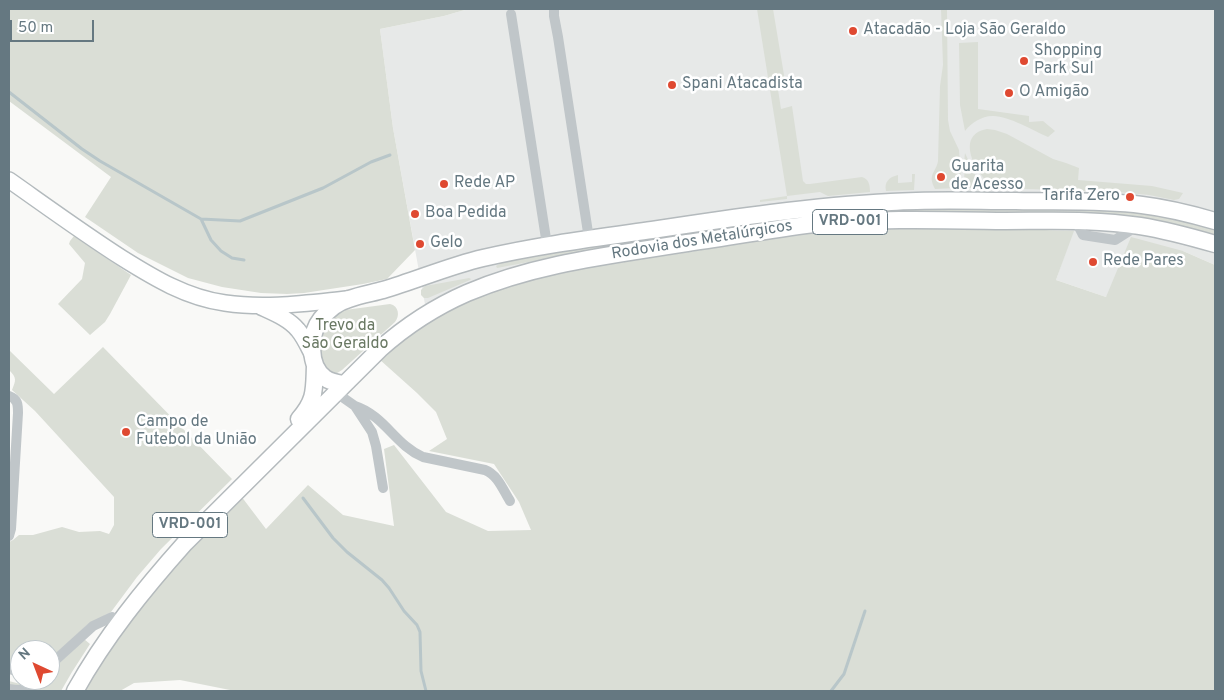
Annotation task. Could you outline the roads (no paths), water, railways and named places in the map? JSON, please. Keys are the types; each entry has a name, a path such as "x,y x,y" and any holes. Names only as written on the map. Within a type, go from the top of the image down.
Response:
{"main road":[{"path":"9,180 103,246 149,275 165,284 211,301 260,306 348,299"},
{"name":"VRD-001","path":"65,691 136,583 177,537 304,413 313,397 314,330 327,311 348,299 384,290 460,264 547,245 797,209 924,200 1116,203 1185,212 1215,221"},
{"name":"Rodovia dos Metalúrgicos","path":"76,691 93,661 113,632 160,570 339,388 380,349 412,323 448,302 488,285 538,269 588,259 816,224 900,219 1076,221 1137,226 1215,244"},
{"path":"260,306 292,324 302,336 318,372 339,388"}],"street":[{"path":"554,9 589,239"},
{"path":"511,14 547,245"},
{"path":"339,388 364,419 374,440 382,488"},
{"path":"9,536 12,529 18,413 13,398"},
{"path":"355,406 364,409 379,419 414,453 423,457 489,471 497,479 510,502"},
{"path":"60,656 93,626 112,618"}],"waterway":[{"path":"9,92 100,161 201,219 211,240 221,251 232,258 244,260"},
{"path":"201,219 240,221 323,188 371,162 390,155"},
{"path":"303,498 333,538 347,552 382,580 404,611 417,625 420,632 421,671 426,691"},
{"path":"831,691 844,674 865,611"}],"place":[{"name":"Atacadão - Loja São Geraldo","path":"853,31"},
{"name":"Shopping Park Sul","path":"1024,61"},
{"name":"Spani Atacadista","path":"672,85"},
{"name":"O Amigão","path":"1009,93"},
{"name":"Guarita de Acesso","path":"941,177"},
{"name":"Rede AP","path":"444,184"},
{"name":"Tarifa Zero","path":"1130,197"},
{"name":"Boa Pedida","path":"415,214"},
{"name":"Gelo","path":"420,244"},
{"name":"Rede Pares","path":"1093,262"},
{"name":"Campo de Futebol da União","path":"126,432"}],"park label":[{"name":"Trevo da São Geraldo","path":"345,336"}]}
